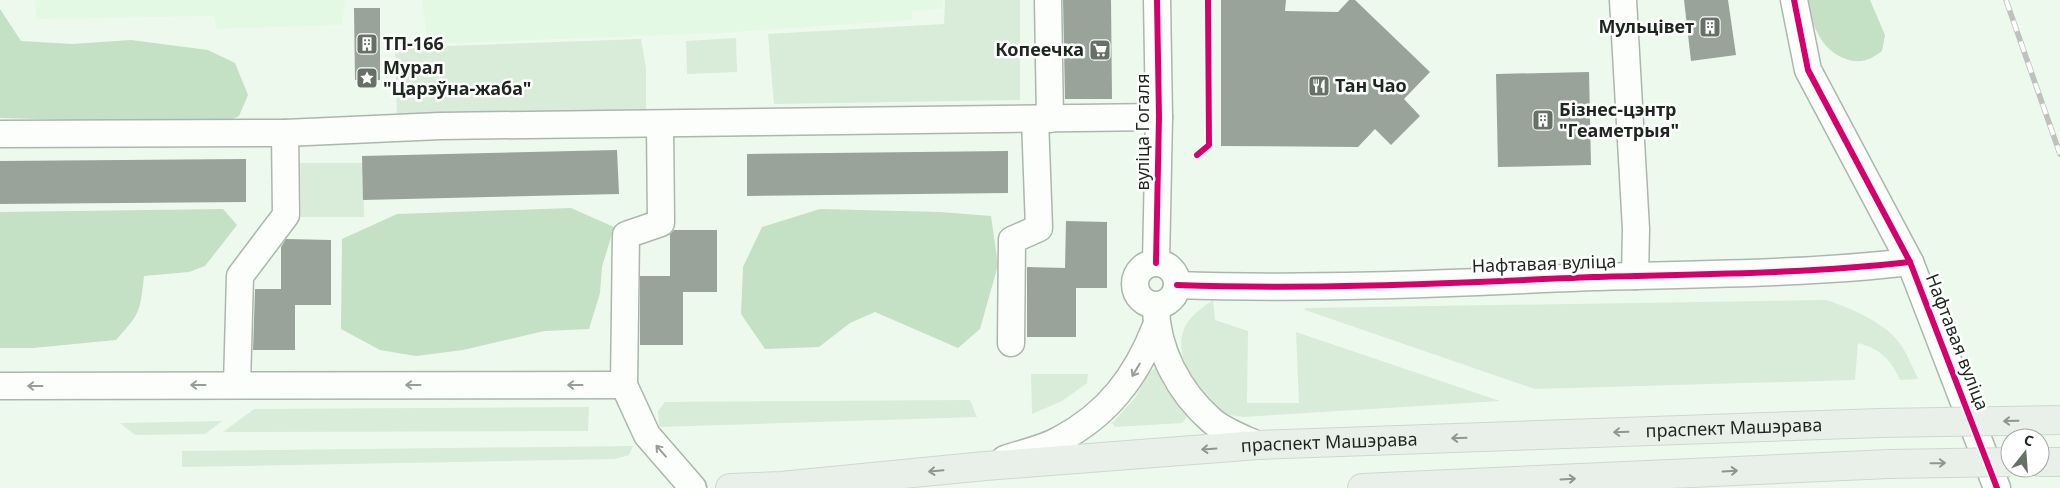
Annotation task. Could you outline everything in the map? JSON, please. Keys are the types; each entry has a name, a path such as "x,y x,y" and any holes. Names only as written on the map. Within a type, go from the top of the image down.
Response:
{"main road":[{"name":"праспект Машэрава","path":"730,488 793,487 985,466 1258,446 1880,423 2060,420"},
{"path":"1362,488 1889,464 2000,462"}],"street":[{"path":"1011,343 1012,240 1039,228 1048,0"},
{"name":"вуліца Гогаля","path":"1156,263 1159,116 1157,0"},
{"path":"1623,0 1636,229 1635,276"},
{"name":"Нафтавая вуліца","path":"1794,0 1808,70 1910,262 1997,488"},
{"path":"0,134 284,133 374,128 1159,116"},
{"path":"660,124 661,223 626,235 624,385 647,435 693,488"},
{"path":"237,385 240,276 286,215 284,133"},
{"name":"Нафтавая вуліца","path":"1177,285 1223,287 1427,283 1838,270 1910,262"},
{"path":"985,466 1058,441 1096,416 1126,387 1144,356 1156,316 1174,296 1177,285 1176,277 1171,269 1156,263 1145,266 1139,273 1135,282 1136,291 1156,316 1168,360 1183,390 1212,421 1258,446"},
{"path":"0,386 624,385"}],"shaded area":[{"path":"35,0 345,0 342,25 217,29 214,16 36,19"},
{"path":"422,0 943,0 943,9 912,11 912,20 719,33 428,44"},
{"path":"945,0 1020,0 1020,100 774,104 768,34 944,24"},
{"path":"1806,0 1870,0 1885,35 1882,51 1869,59 1861,61 1846,59 1837,55 1830,50 1819,36"},
{"path":"0,9 21,41 72,44 131,40 208,50 235,63 248,95 239,116 222,124 0,118"},
{"path":"736,38 737,72 687,74 686,41"},
{"path":"641,39 646,68 646,111 397,117 395,48"},
{"path":"300,163 363,163 364,217 301,217"},
{"path":"571,208 614,227 602,267 600,293 589,329 544,331 463,350 416,356 380,350 341,329 342,239 397,214"},
{"path":"223,209 237,225 205,266 189,272 144,276 138,312 116,340 33,348 0,348 0,212"},
{"path":"820,209 940,212 991,216 998,265 980,329 958,348 875,312 850,323 819,347 765,349 741,314 743,267 762,227"},
{"path":"1213,300 1215,320 1248,331 1247,403 1299,403 1296,332 1500,401 1243,417 1226,413 1212,404 1195,384 1188,372 1181,346 1182,334 1187,323 1195,313"},
{"path":"1826,300 1858,312 1889,332 1903,348 1918,379 1900,380 1893,366 1884,356 1873,348 1858,343 1855,380 1535,389 1305,310 1305,308"},
{"path":"1156,367 1166,389 1187,417 1182,423 1115,427 1112,423 1135,398 1149,373"},
{"path":"1031,374 1088,374 1087,383 1062,401 1032,414"},
{"path":"970,400 977,417 659,427 658,411 665,402"},
{"path":"589,407 588,431 223,432 254,409"},
{"path":"222,421 205,434 135,435 120,423"},
{"path":"633,446 629,455 615,459 182,467 182,451"}],"building":[{"path":"1063,0 1111,0 1112,99 1065,99"},
{"name":"Тан Чао","path":"1221,0 1286,0 1285,11 1338,12 1349,0 1355,0 1430,72 1404,99 1420,116 1391,145 1375,129 1358,147 1221,146"},
{"name":"Мульцівет","path":"1684,0 1728,0 1736,55 1691,61"},
{"name":"ТП-166","path":"354,8 380,8 380,80 355,80"},
{"name":"Бізнес-цэнтр \"Геаметрыя\"","path":"1589,72 1591,165 1498,167 1496,74"},
{"path":"617,150 619,194 363,200 362,156"},
{"path":"1008,151 1008,193 747,196 747,154"},
{"path":"246,159 246,202 0,204 0,161"},
{"path":"1066,221 1107,222 1107,288 1076,288 1076,337 1027,337 1027,267 1065,268"},
{"path":"674,230 717,230 717,292 683,292 683,345 640,345 640,276 670,276 670,234"},
{"path":"286,239 331,240 331,305 295,305 295,350 253,350 255,289 281,289 281,247"}],"railway":[{"path":"2006,0 2060,154"}],"cycle path":[{"path":"1156,263 1159,117 1157,0"},
{"path":"1197,155 1209,145 1208,0"},
{"path":"1794,0 1808,70 1910,262 1997,488"},
{"path":"1177,285 1281,287 1385,285 1792,271 1910,262"}],"place":[{"name":"Мульцівет","path":"1710,27"},
{"name":"ТП-166","path":"367,44"},
{"name":"Копеечка","path":"1100,50"},
{"name":"Мурал \"Царэўна-жаба\"","path":"367,78"},
{"name":"Тан Чао","path":"1319,86"},
{"name":"Бізнес-цэнтр \"Геаметрыя\"","path":"1543,120"}]}
